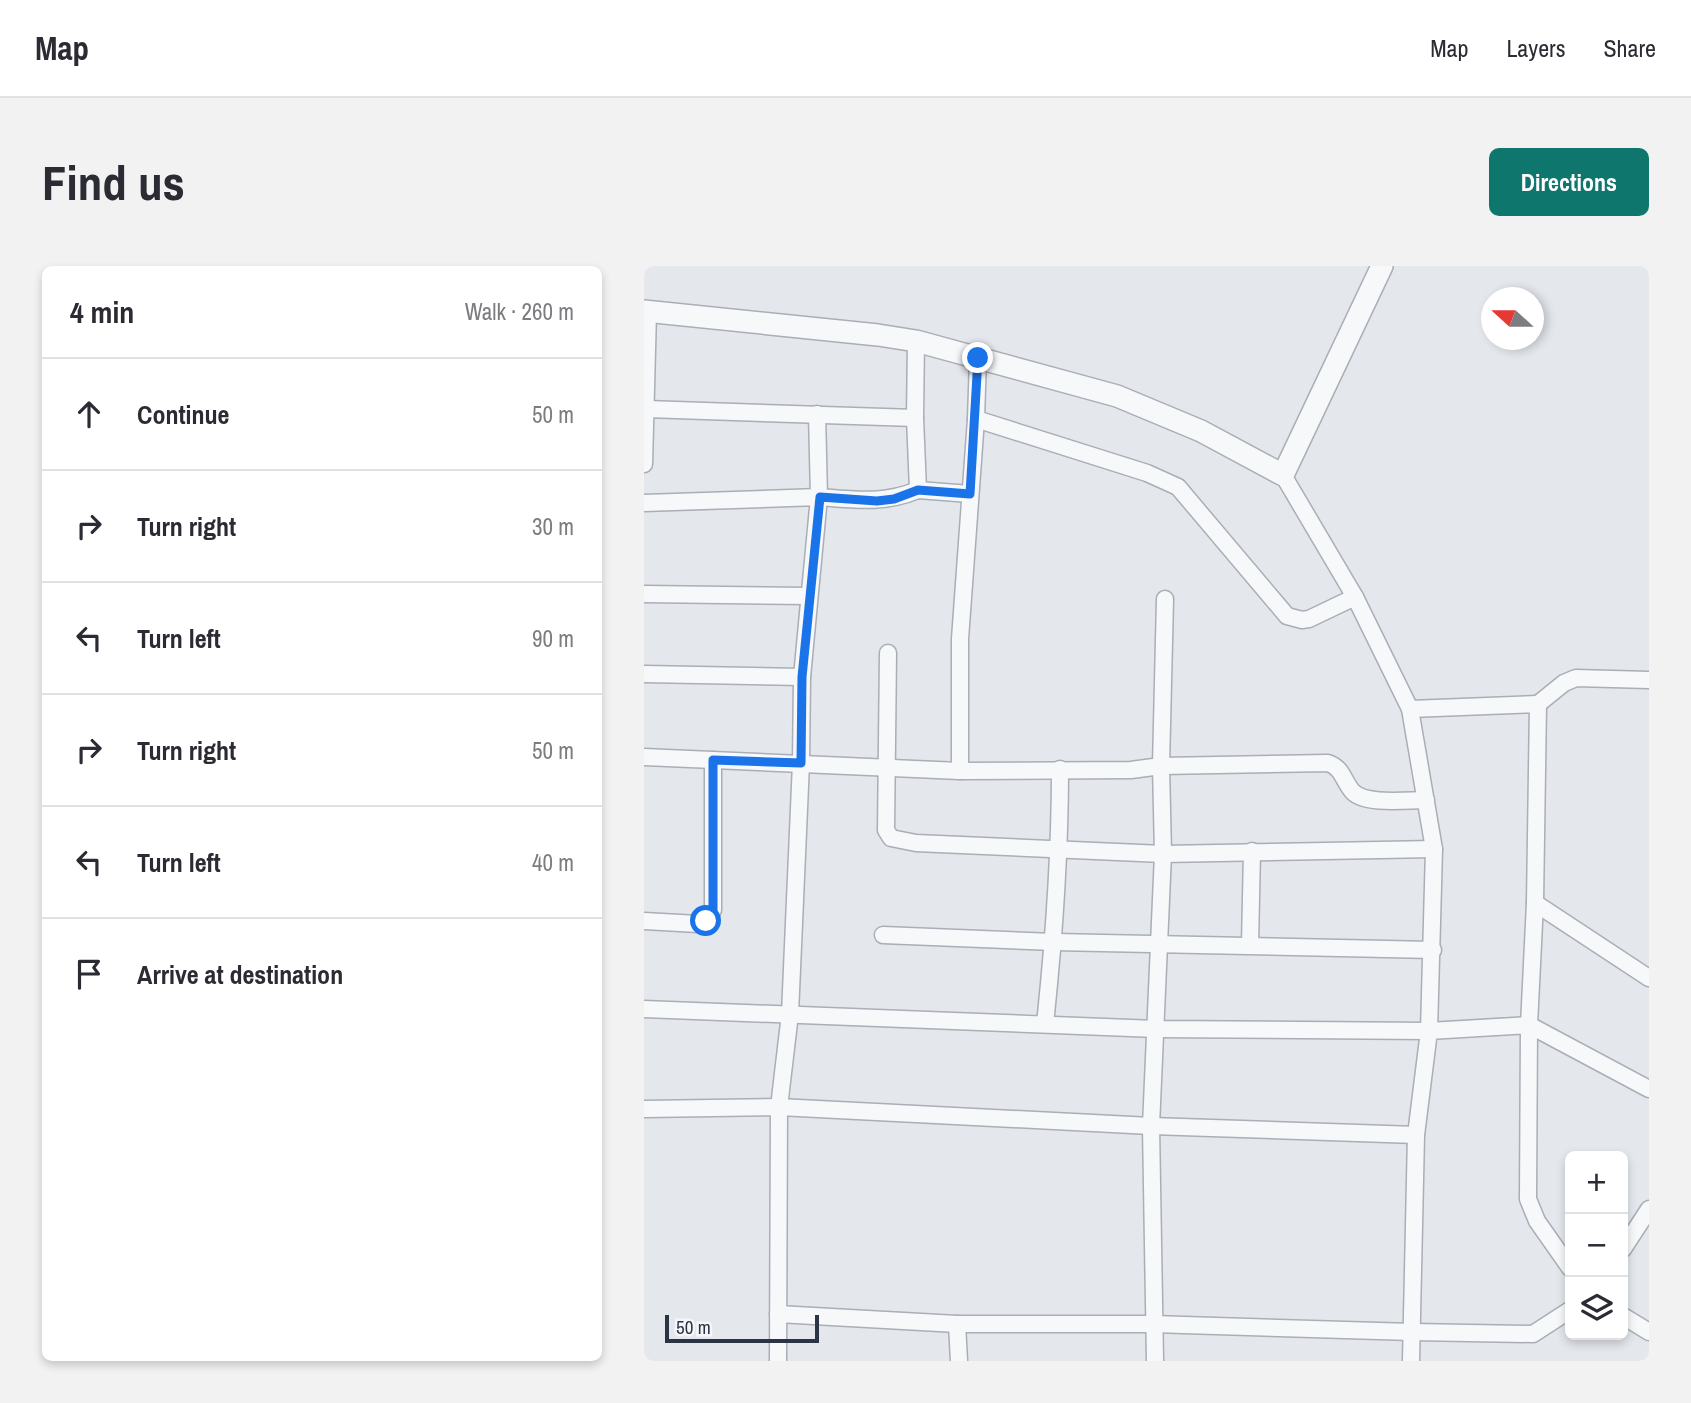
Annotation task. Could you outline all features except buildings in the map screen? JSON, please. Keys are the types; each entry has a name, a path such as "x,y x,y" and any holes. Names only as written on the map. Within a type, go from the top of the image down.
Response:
{"street":[{"path":"1283,475 1382,266"},
{"path":"644,464 646,312 916,341 1117,396 1201,430 1283,475 1355,597 1410,709 1434,849 1429,1031 1416,1135 1411,1361"},
{"path":"916,341 918,490"},
{"path":"960,771 960,639 978,358"},
{"path":"646,409 915,418"},
{"path":"778,1361 779,1107 790,1014 802,677 820,497 817,414"},
{"path":"976,419 1172,483 1287,615 1302,620 1309,619 1355,597"},
{"path":"644,503 820,497 877,501 894,499 918,490 970,494"},
{"path":"644,594 809,596"},
{"path":"1155,1361 1152,1324 1151,1125 1163,854 1161,766 1165,599"},
{"path":"888,653 886,830 891,838 916,843 1163,854 1434,849"},
{"path":"644,674 802,677"},
{"path":"1410,709 1538,704 1564,683 1576,678 1649,680"},
{"path":"1538,704 1535,903 1528,1025 1528,1199 1537,1221 1565,1261"},
{"path":"644,757 960,771 1130,770 1161,766 1328,762 1339,768 1352,791 1361,797 1370,800 1426,800"},
{"path":"644,921 698,924 706,921 713,911 713,760"},
{"path":"1045,1024 1060,849 1060,769"},
{"path":"1250,946 1252,851"},
{"path":"1535,903 1649,978"},
{"path":"883,935 1054,942 1433,950"},
{"path":"644,1009 1157,1029 1429,1031 1528,1025 1649,1089"},
{"path":"644,1109 779,1107 1416,1135"},
{"path":"1628,1241 1649,1209"},
{"path":"778,1314 957,1324 1152,1324 1533,1334 1565,1313"},
{"path":"1628,1319 1649,1332"},
{"path":"957,1324 959,1361"}],"route":[{"path":"706,921 713,911 713,760 801,763 802,677 820,497 877,501 894,499 918,490 970,494 978,358"}]}
